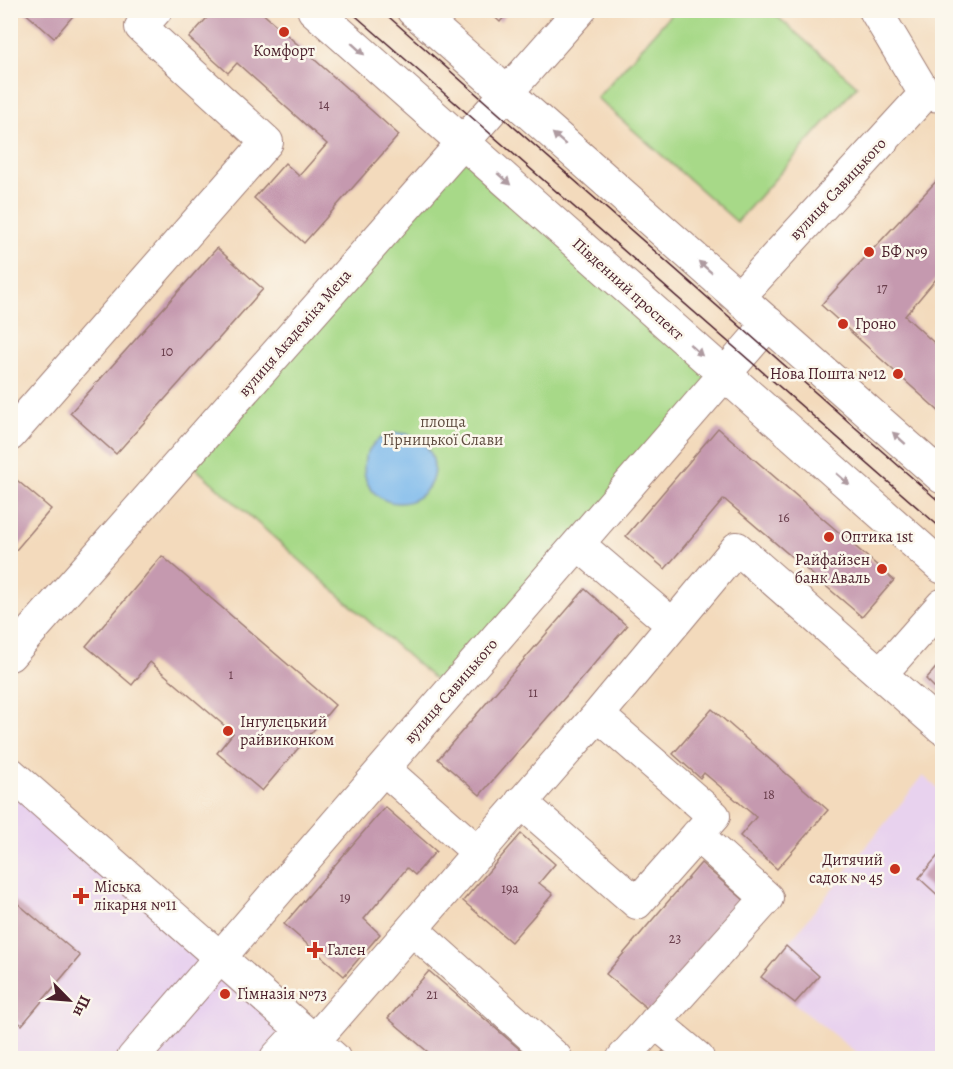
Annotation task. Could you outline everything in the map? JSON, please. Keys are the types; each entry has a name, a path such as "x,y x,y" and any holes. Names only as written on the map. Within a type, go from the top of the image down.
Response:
{"main road":[{"name":"Південний проспект","path":"314,10 942,567"},
{"path":"413,10 942,477"}],"street":[{"path":"10,435 267,142 141,27 156,10"},
{"name":"вулиця Академіка Меца","path":"10,655 580,10"},
{"path":"875,10 934,95"},
{"name":"вулиця Савицького","path":"739,297 934,95"},
{"name":"вулиця Савицького","path":"133,1059 769,323"},
{"path":"578,544 673,625"},
{"path":"276,1059 316,1043 598,715 737,548 942,728"},
{"path":"881,674 942,605"},
{"path":"521,802 637,903 714,816 598,715"},
{"path":"384,769 478,854"},
{"path":"10,773 316,1043"},
{"path":"623,1059 767,898 697,835"},
{"path":"412,929 556,1059"},
{"path":"656,1022 698,1059"}],"shaded area":[{"name":"Міська лікарня №11","path":"10,772 334,1058 11,1058"},
{"name":"Дитячий садок № 45","path":"923,776 942,792 942,1058 863,1058 761,977"}],"green space":[{"path":"674,11 771,11 857,86 737,222 597,98"},
{"name":"площа Гірницької Слави","path":"463,143 724,375 450,693 184,458"}],"water":[{"path":"399,433 418,439 428,449 434,468 428,487 418,497 399,503 380,497 370,487 364,468 370,449 380,439"}],"building":[{"path":"22,10 78,10 54,38"},
{"path":"214,10 259,10 399,135 304,243 254,198 285,163 299,176 327,144 237,63 228,73 189,38"},
{"path":"487,10 510,10 500,22"},
{"path":"942,175 942,272 905,316 942,350 942,414 821,305"},
{"path":"217,248 263,289 116,454 70,413"},
{"path":"718,428 894,580 862,617 724,499 665,569 626,536"},
{"path":"12,476 51,509 10,557 10,477"},
{"path":"162,556 335,705 262,791 217,753 233,733 150,662 132,685 86,646"},
{"path":"585,589 627,626 480,795 438,759"},
{"path":"942,661 942,695 926,679"},
{"path":"712,709 828,810 777,869 740,836 756,817 704,773 700,778 673,754"},
{"path":"385,807 436,851 415,875 407,868 364,919 380,934 344,976 284,924"},
{"path":"521,834 555,864 539,883 553,894 511,942 463,901"},
{"path":"942,851 942,899 919,878"},
{"path":"701,863 745,901 650,1011 606,974"},
{"path":"10,897 80,956 22,1025 10,1015 10,983 16,976 10,971"},
{"path":"786,946 819,976 795,1003 761,977"},
{"path":"429,971 530,1058 435,1058 388,1018"},
{"path":"664,1050 673,1058 657,1058"}],"tram line":[{"path":"349,10 942,529"},
{"path":"381,10 942,504"}],"place":[{"name":"Комфорт","path":"284,32"},
{"name":"БФ №9","path":"869,252"},
{"name":"Гроно","path":"843,324"},
{"name":"Нова Пошта №12","path":"898,374"},
{"name":"Оптика 1st","path":"829,537"},
{"name":"Райфайзен банк Аваль","path":"882,569"},
{"name":"Інгулецький райвиконком","path":"228,731"},
{"name":"Дитячий садок № 45","path":"895,869"},
{"name":"Міська лікарня №11","path":"81,896"},
{"name":"Гален","path":"315,950"},
{"name":"Гімназія №73","path":"225,994"}]}
